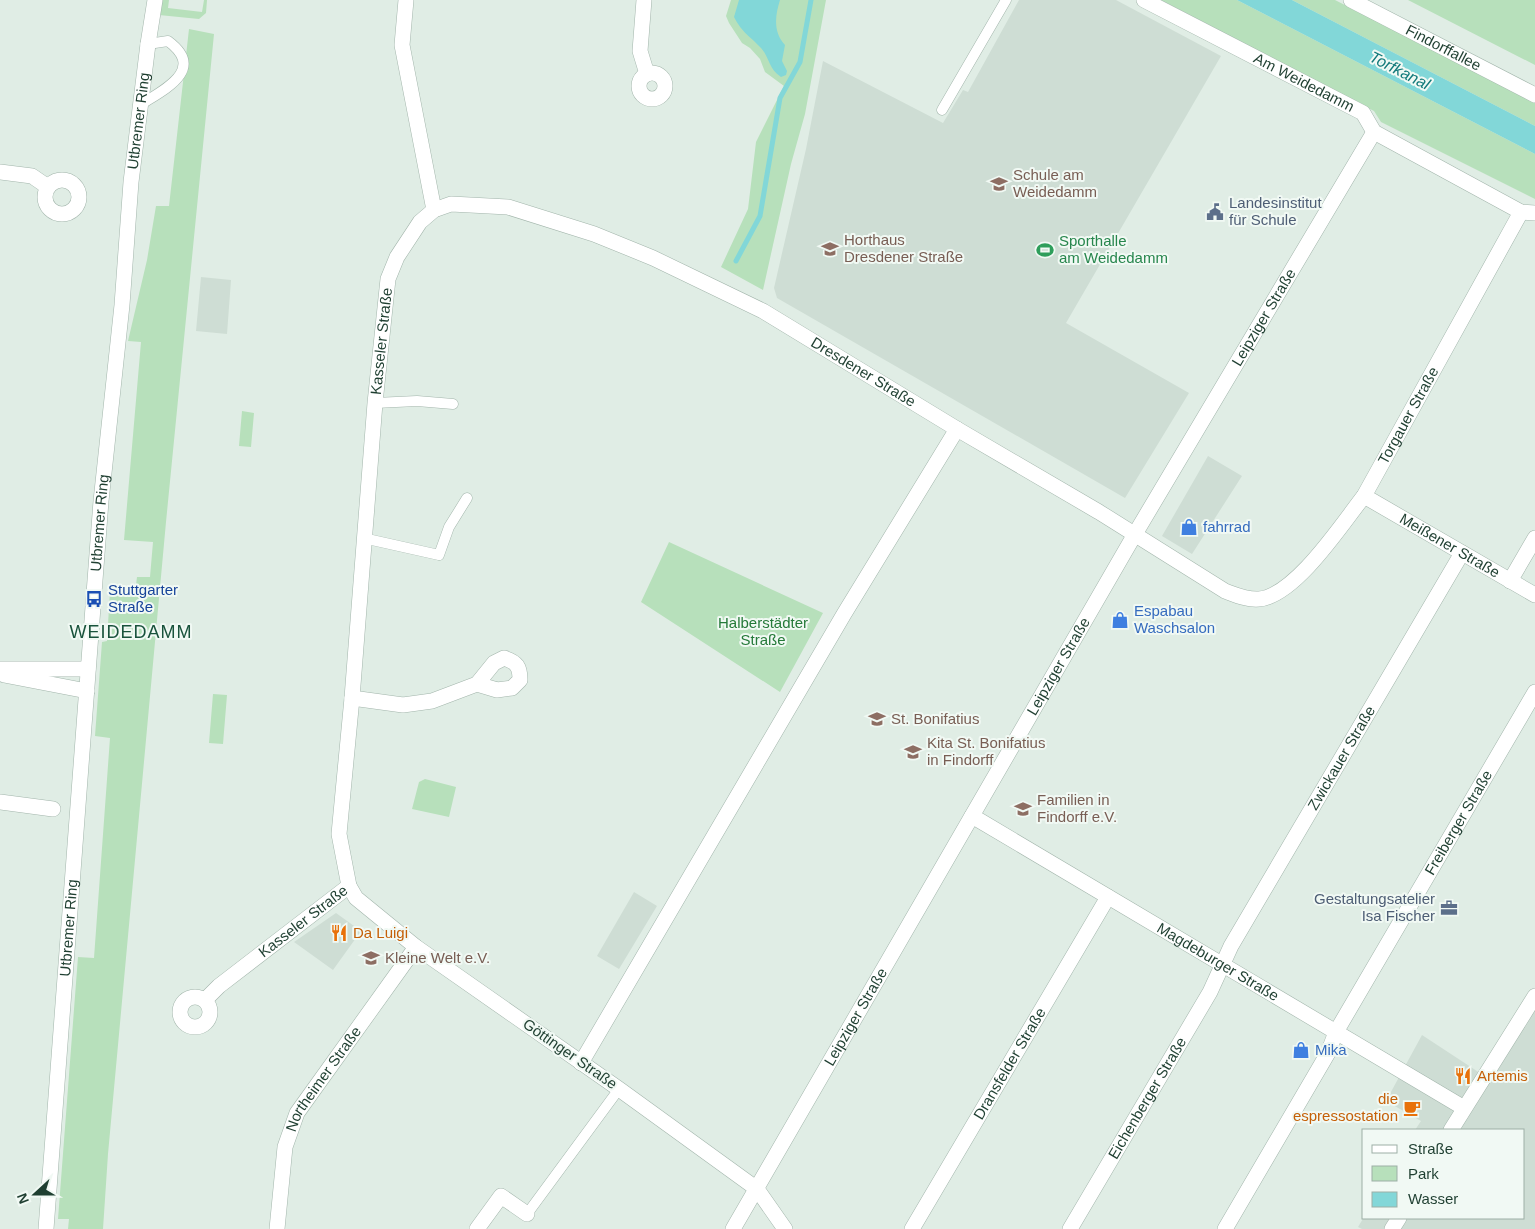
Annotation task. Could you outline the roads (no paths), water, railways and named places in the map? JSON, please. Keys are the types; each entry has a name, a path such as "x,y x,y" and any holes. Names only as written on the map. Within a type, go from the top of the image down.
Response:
{"street":[{"name":"Utbremer Ring","path":"46,1229 101,501 122,306 131,182 155,0"},
{"path":"406,0 402,45 434,210"},
{"path":"644,0 640,51 647,74"},
{"name":"Am Weidedamm","path":"1144,0 1363,113 1374,132 1528,213"},
{"name":"Findorffallee","path":"1351,0 1535,94"},
{"name":"Leipziger Straße","path":"733,1229 1136,534 1374,132"},
{"path":"0,172 32,176 48,187"},
{"name":"Dresdener Straße","path":"434,210 451,204 508,207 594,234 653,258 763,311 957,429 1136,534 1225,591 1242,598 1258,599 1269,597"},
{"name":"Kasseler Straße","path":"205,1000 219,986 349,886 339,834 352,698 363,538 388,279 397,257 420,222 434,210"},
{"name":"Torgauer Straße","path":"1269,597 1288,586 1301,573 1364,496 1528,213"},
{"path":"582,1063 844,614 957,429"},
{"name":"Meißener Straße","path":"1364,496 1535,595"},
{"path":"1510,580 1535,538"},
{"name":"Zwickauer Straße","path":"1222,965 1231,946 1462,553"},
{"path":"0,669 88,669"},
{"path":"0,674 87,691"},
{"path":"352,698 403,705 432,702 477,684"},
{"name":"Freiberger Straße","path":"1225,1229 1328,1052 1336,1032 1535,692"},
{"path":"0,802 53,809"},
{"name":"Magdeburger Straße","path":"972,816 1464,1108"},
{"name":"Göttinger Straße","path":"349,886 356,898 416,947 757,1188 785,1229"},
{"name":"Dransfelder Straße","path":"912,1229 1108,897"},
{"name":"Northeimer Straße","path":"277,1229 284,1147 298,1114 416,947"},
{"name":"Eichenberger Straße","path":"1070,1229 1210,992 1222,965"},
{"path":"1452,1129 1535,996"},
{"path":"477,1229 501,1196 527,1214"}],"lane":[{"path":"942,110 1006,0"},
{"path":"140,105 176,82 183,73 183,60 178,48 168,41 148,44"},
{"path":"375,403 417,401 453,404"},
{"path":"363,538 439,555 449,527 467,498"},
{"path":"527,1214 619,1089"}],"water":[{"path":"739,0 780,0 776,24 778,35 785,45 782,61 787,71 786,75 781,77 777,74 761,48 737,23 734,17"},
{"name":"Torfkanal","path":"1237,0 1292,0 1535,126 1535,154"}],"waterway":[{"path":"736,261 760,216 780,98 800,62 811,0"}],"place":[{"name":"Schule am Weidedamm","path":"999,184"},
{"name":"Landesinstitut für Schule","path":"1215,212"},
{"name":"Horthaus Dresdener Straße","path":"830,249"},
{"name":"Sporthalle am Weidedamm","path":"1045,250"},
{"name":"fahrrad","path":"1189,527"},
{"name":"Stuttgarter Straße","path":"94,599"},
{"name":"Espabau Waschsalon","path":"1120,620"},
{"name":"St. Bonifatius","path":"877,719"},
{"name":"Kita St. Bonifatius in Findorff","path":"913,752"},
{"name":"Familien in Findorff e.V.","path":"1023,809"},
{"name":"Gestaltungsatelier Isa Fischer","path":"1449,908"},
{"name":"Da Luigi","path":"339,933"},
{"name":"Kleine Welt e.V.","path":"371,958"},
{"name":"Mika","path":"1301,1050"},
{"name":"Artemis","path":"1463,1076"},
{"name":"die espressostation","path":"1412,1108"}],"district":[{"name":"WEIDEDAMM","path":"131,632"}],"park label":[{"name":"Halberstädter Straße","path":"763,632"}]}
